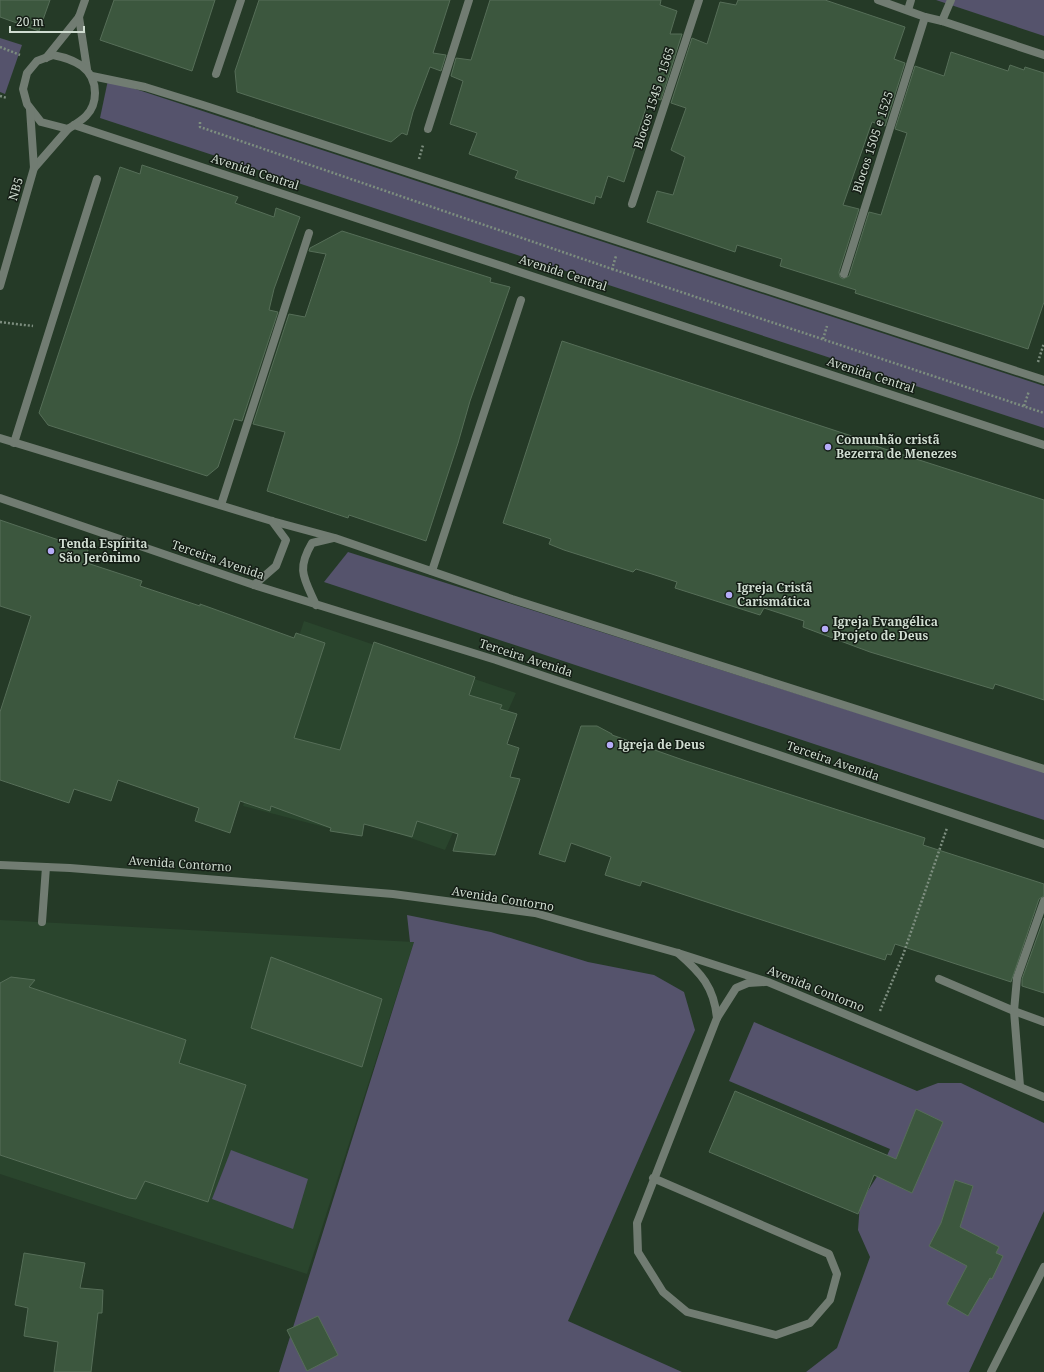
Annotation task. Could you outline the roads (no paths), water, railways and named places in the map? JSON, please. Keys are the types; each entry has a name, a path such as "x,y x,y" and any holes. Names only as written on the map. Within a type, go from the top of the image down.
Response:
{"street":[{"path":"46,58 79,17 85,0"},
{"path":"216,74 241,0"},
{"path":"428,129 469,0"},
{"name":"Blocos 1545 e 1565","path":"632,204 698,0"},
{"path":"878,0 1044,55"},
{"path":"908,10 911,0"},
{"path":"942,21 951,0"},
{"path":"79,17 89,73 95,84 95,101 87,116 71,127 41,122 27,104 23,89 27,73 37,61 53,55 70,58 89,73 145,87 203,105 414,176 1044,380"},
{"name":"Blocos 1505 e 1525","path":"844,274 926,17"},
{"name":"NB5","path":"0,286 2,273 34,168 30,109"},
{"name":"NB5","path":"34,168 71,127"},
{"name":"Avenida Central","path":"71,127 1044,445"},
{"path":"14,443 97,179"},
{"path":"221,505 309,233"},
{"path":"432,571 521,300"},
{"path":"0,438 272,521 335,538 520,602 1044,769"},
{"name":"Terceira Avenida","path":"0,498 254,585 496,660 1044,844"},
{"path":"254,585 276,566 286,540 272,521"},
{"path":"316,605 302,575 303,558 312,542 335,538"},
{"name":"Avenida Contorno","path":"0,865 232,880 393,894 535,913 678,953 768,982 1044,1097"},
{"path":"42,922 46,867"},
{"path":"1020,1086 1014,1011 1017,978 1044,901"},
{"path":"678,953 700,973 716,1003 717,1018"},
{"path":"939,979 1044,1022"},
{"path":"653,1178 829,1254 836,1274 830,1300 810,1323 776,1335 687,1312 663,1292 638,1252 637,1223 653,1178 717,1018 736,988 748,982 768,982"},
{"path":"991,1372 1044,1267"}],"place":[{"name":"Comunhão cristã Bezerra de Menezes","path":"828,447"},
{"name":"Tenda Espírita São Jerônimo","path":"51,551"},
{"name":"Igreja Cristã Carismática","path":"729,595"},
{"name":"Igreja Evangélica Projeto de Deus","path":"825,629"},
{"name":"Igreja de Deus","path":"610,745"}]}
